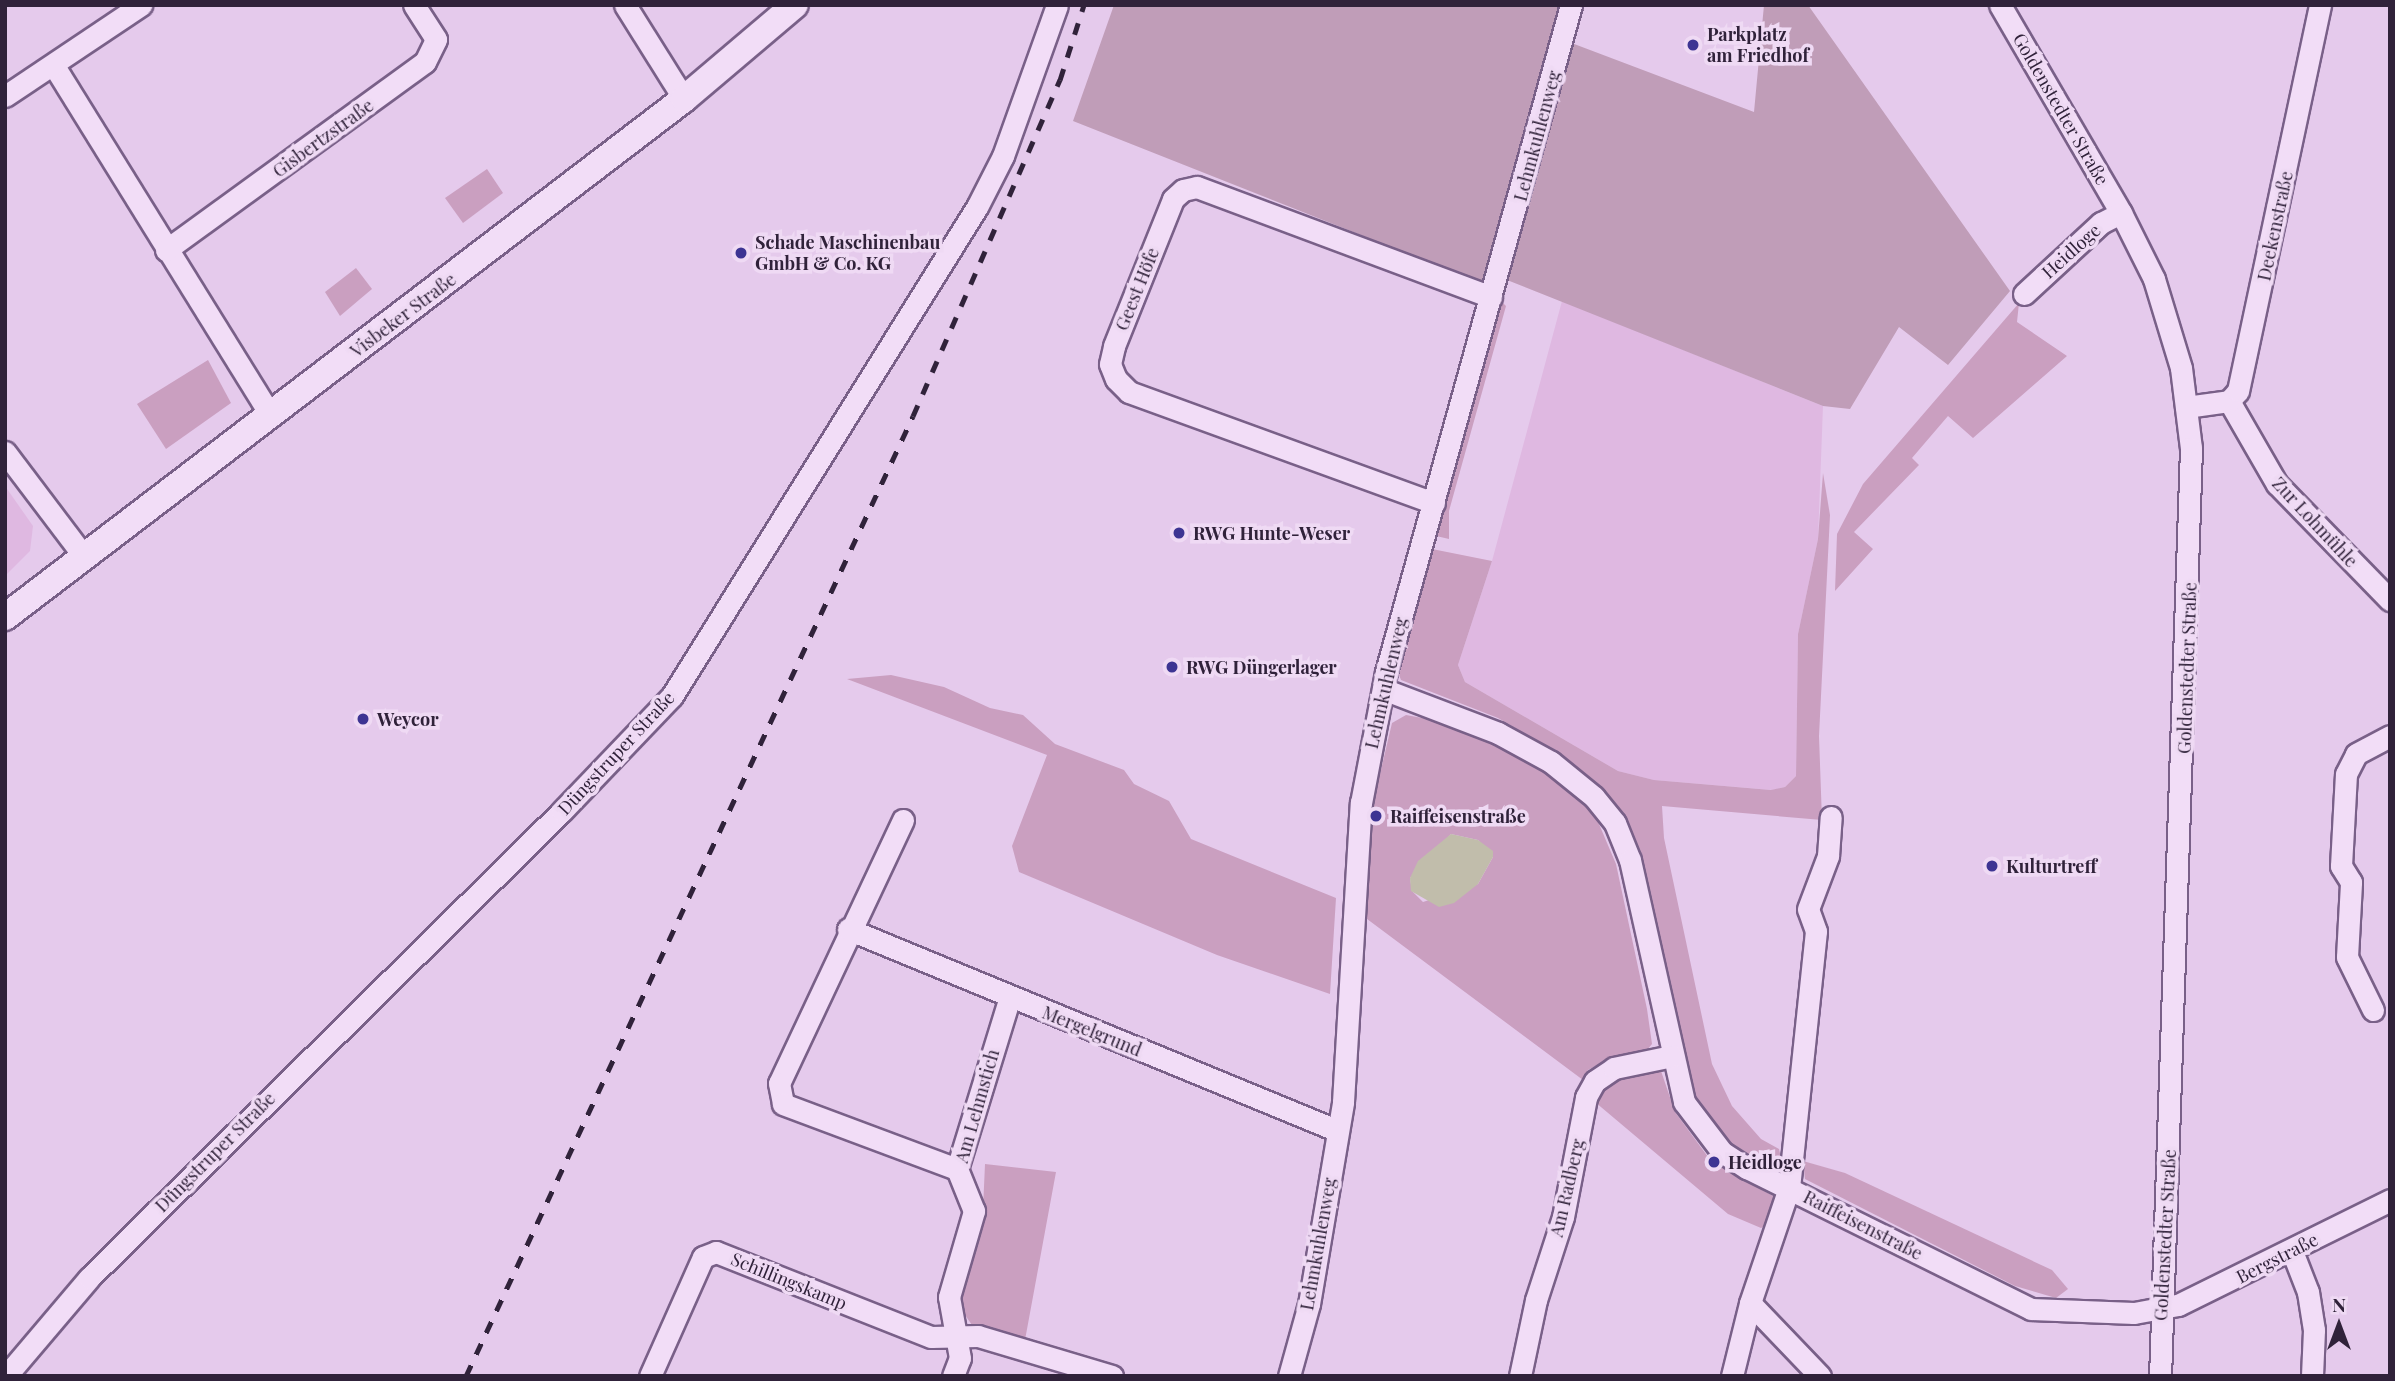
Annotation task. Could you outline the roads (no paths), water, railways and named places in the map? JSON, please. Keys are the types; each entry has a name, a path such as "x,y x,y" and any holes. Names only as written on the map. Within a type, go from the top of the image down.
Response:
{"street":[{"path":"5,96 54,66 141,5"},
{"name":"Gisbertzstraße","path":"166,250 425,62 436,39 414,5"},
{"path":"625,5 684,99"},
{"name":"Visbeker Straße","path":"5,617 684,99 795,5"},
{"name":"Düngstruper Straße","path":"6,1376 89,1278 562,811 672,696 977,207 1003,156 1057,5"},
{"name":"Lehmkuhlenweg","path":"1289,1376 1309,1304 1336,1130 1347,1048 1348,953 1361,803 1383,689 1571,5"},
{"name":"Goldenstedter Straße","path":"2000,5 2121,213 2164,304 2186,407 2191,516 2160,1376"},
{"name":"Deekenstraße","path":"2229,401 2238,391 2280,208 2320,5"},
{"path":"54,66 271,416"},
{"name":"Geest Höfe","path":"1434,503 1129,392 1116,379 1110,364 1114,346 1173,199 1183,190 1197,187 1491,298"},
{"name":"Heidloge","path":"2024,294 2101,223 2121,213"},
{"path":"2186,407 2229,401"},
{"name":"Zur Lohmühle","path":"2229,401 2277,484 2390,600"},
{"path":"5,452 83,555"},
{"name":"Raiffeisenstraße","path":"1383,689 1498,733 1551,762 1594,797 1608,815 1630,860 1684,1101 1702,1131 1722,1152 2031,1309 2134,1313 2162,1308"},
{"path":"2373,1010 2347,957 2351,882 2342,866 2346,774 2356,754 2390,736"},
{"path":"1732,1376 1750,1303 1790,1188 1816,931 1808,909 1828,856 1831,817"},
{"path":"903,820 848,929 779,1083 783,1104 957,1168"},
{"name":"Mergelgrund","path":"848,929 1010,998 1336,1130"},
{"name":"Am Lehmstich","path":"953,1376 960,1358 959,1338 949,1297 974,1211 957,1168 1010,998"},
{"name":"Am Radberg","path":"1520,1376 1536,1300 1563,1217 1586,1097 1595,1081 1614,1068 1672,1056"},
{"name":"Bergstraße","path":"2162,1308 2194,1299 2390,1200"},
{"path":"2292,1251 2308,1292 2314,1330 2312,1376"},
{"name":"Schillingskamp","path":"650,1376 704,1257 716,1252 931,1337 959,1338 978,1335 1112,1376"},
{"path":"1750,1303 1820,1376"}],"railway":[{"path":"466,1376 913,416 1060,80 1084,5"}],"place":[{"name":"Parkplatz am Friedhof","path":"1693,45"},
{"name":"Schade Maschinenbau GmbH & Co. KG","path":"741,253"},
{"name":"RWG Hunte-Weser","path":"1179,533"},
{"name":"RWG Düngerlager","path":"1172,667"},
{"name":"Weycor","path":"363,719"},
{"name":"Raiffeisenstraße","path":"1376,816"},
{"name":"Kulturtreff","path":"1992,866"},
{"name":"Heidloge","path":"1714,1162"}]}
